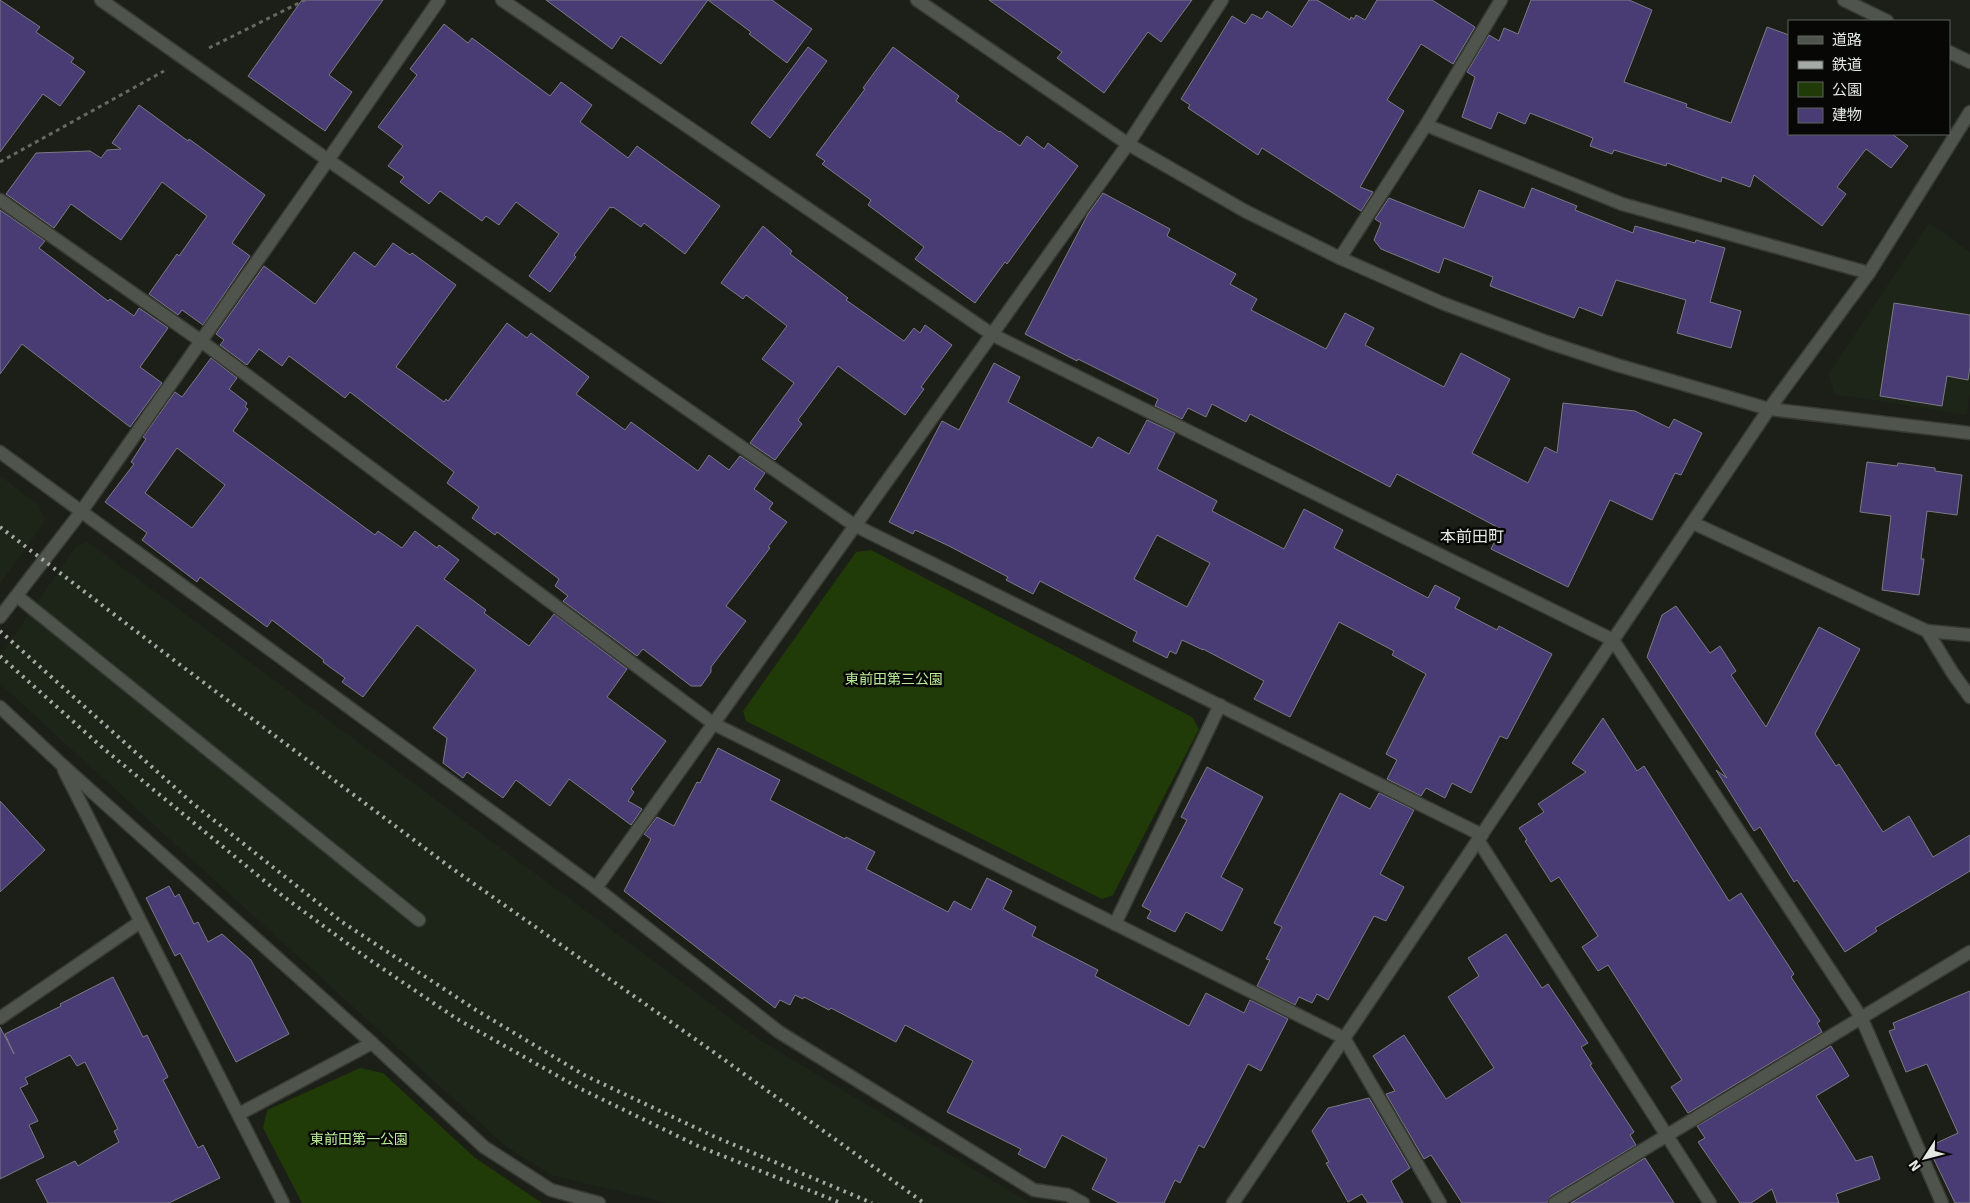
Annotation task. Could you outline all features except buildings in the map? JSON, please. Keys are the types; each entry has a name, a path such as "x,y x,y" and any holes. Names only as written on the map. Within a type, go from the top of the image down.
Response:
{"street":[{"path":"101,0 854,525 1220,705 1480,837 1710,1203"},
{"path":"0,617 80,512 439,0"},
{"path":"502,0 993,335 1613,640 1861,1017 1942,1203"},
{"path":"918,0 1128,144 1245,211 1340,258 1442,303 1616,365 1770,409 1970,433"},
{"path":"596,888 1128,144 1222,0"},
{"path":"1340,258 1426,125 1500,0"},
{"path":"1844,0 1885,20"},
{"path":"1950,52 1970,62"},
{"path":"1233,1203 1770,409 1869,273 1970,112"},
{"path":"1426,125 1622,204 1869,273"},
{"path":"0,200 201,341 714,724 1344,1038 1440,1203"},
{"path":"0,452 596,888 779,1032 1034,1190 1068,1194 1083,1203"},
{"path":"1693,523 1927,631 1970,635"},
{"path":"17,596 419,920"},
{"path":"1927,631 1970,697"},
{"path":"1116,924 1220,705"},
{"path":"0,707 372,1043 484,1147 551,1190 600,1203"},
{"path":"60,763 283,1203"},
{"path":"0,1018 140,922"},
{"path":"1555,1203 1970,952"},
{"path":"239,1114 372,1043"}],"path":[{"path":"0,162 185,60 305,0"}],"shaded area":[{"path":"1929,223 1970,252 1970,392 1967,415 1834,394 1829,373"},
{"path":"0,476 39,505 45,521 0,584"},
{"path":"88,542 760,1040 1030,1203 668,1203 551,1175 504,1145 0,684 0,656 76,546"}],"green space":[{"name":"東前田第三公園","path":"871,550 1192,717 1199,729 1113,895 1102,899 746,721 743,711 856,552"},
{"name":"東前田第一公園","path":"360,1068 383,1073 474,1157 542,1203 302,1203 263,1128 267,1110"}],"railway":[{"path":"0,527 450,867 924,1203"},
{"path":"0,631 191,802 342,922 476,1010 584,1075 713,1136 872,1203"},
{"path":"0,656 104,749 284,897 367,958 457,1019 579,1088 698,1146 841,1203"}],"district":[{"name":"本前田町","path":"1472,537"}]}
